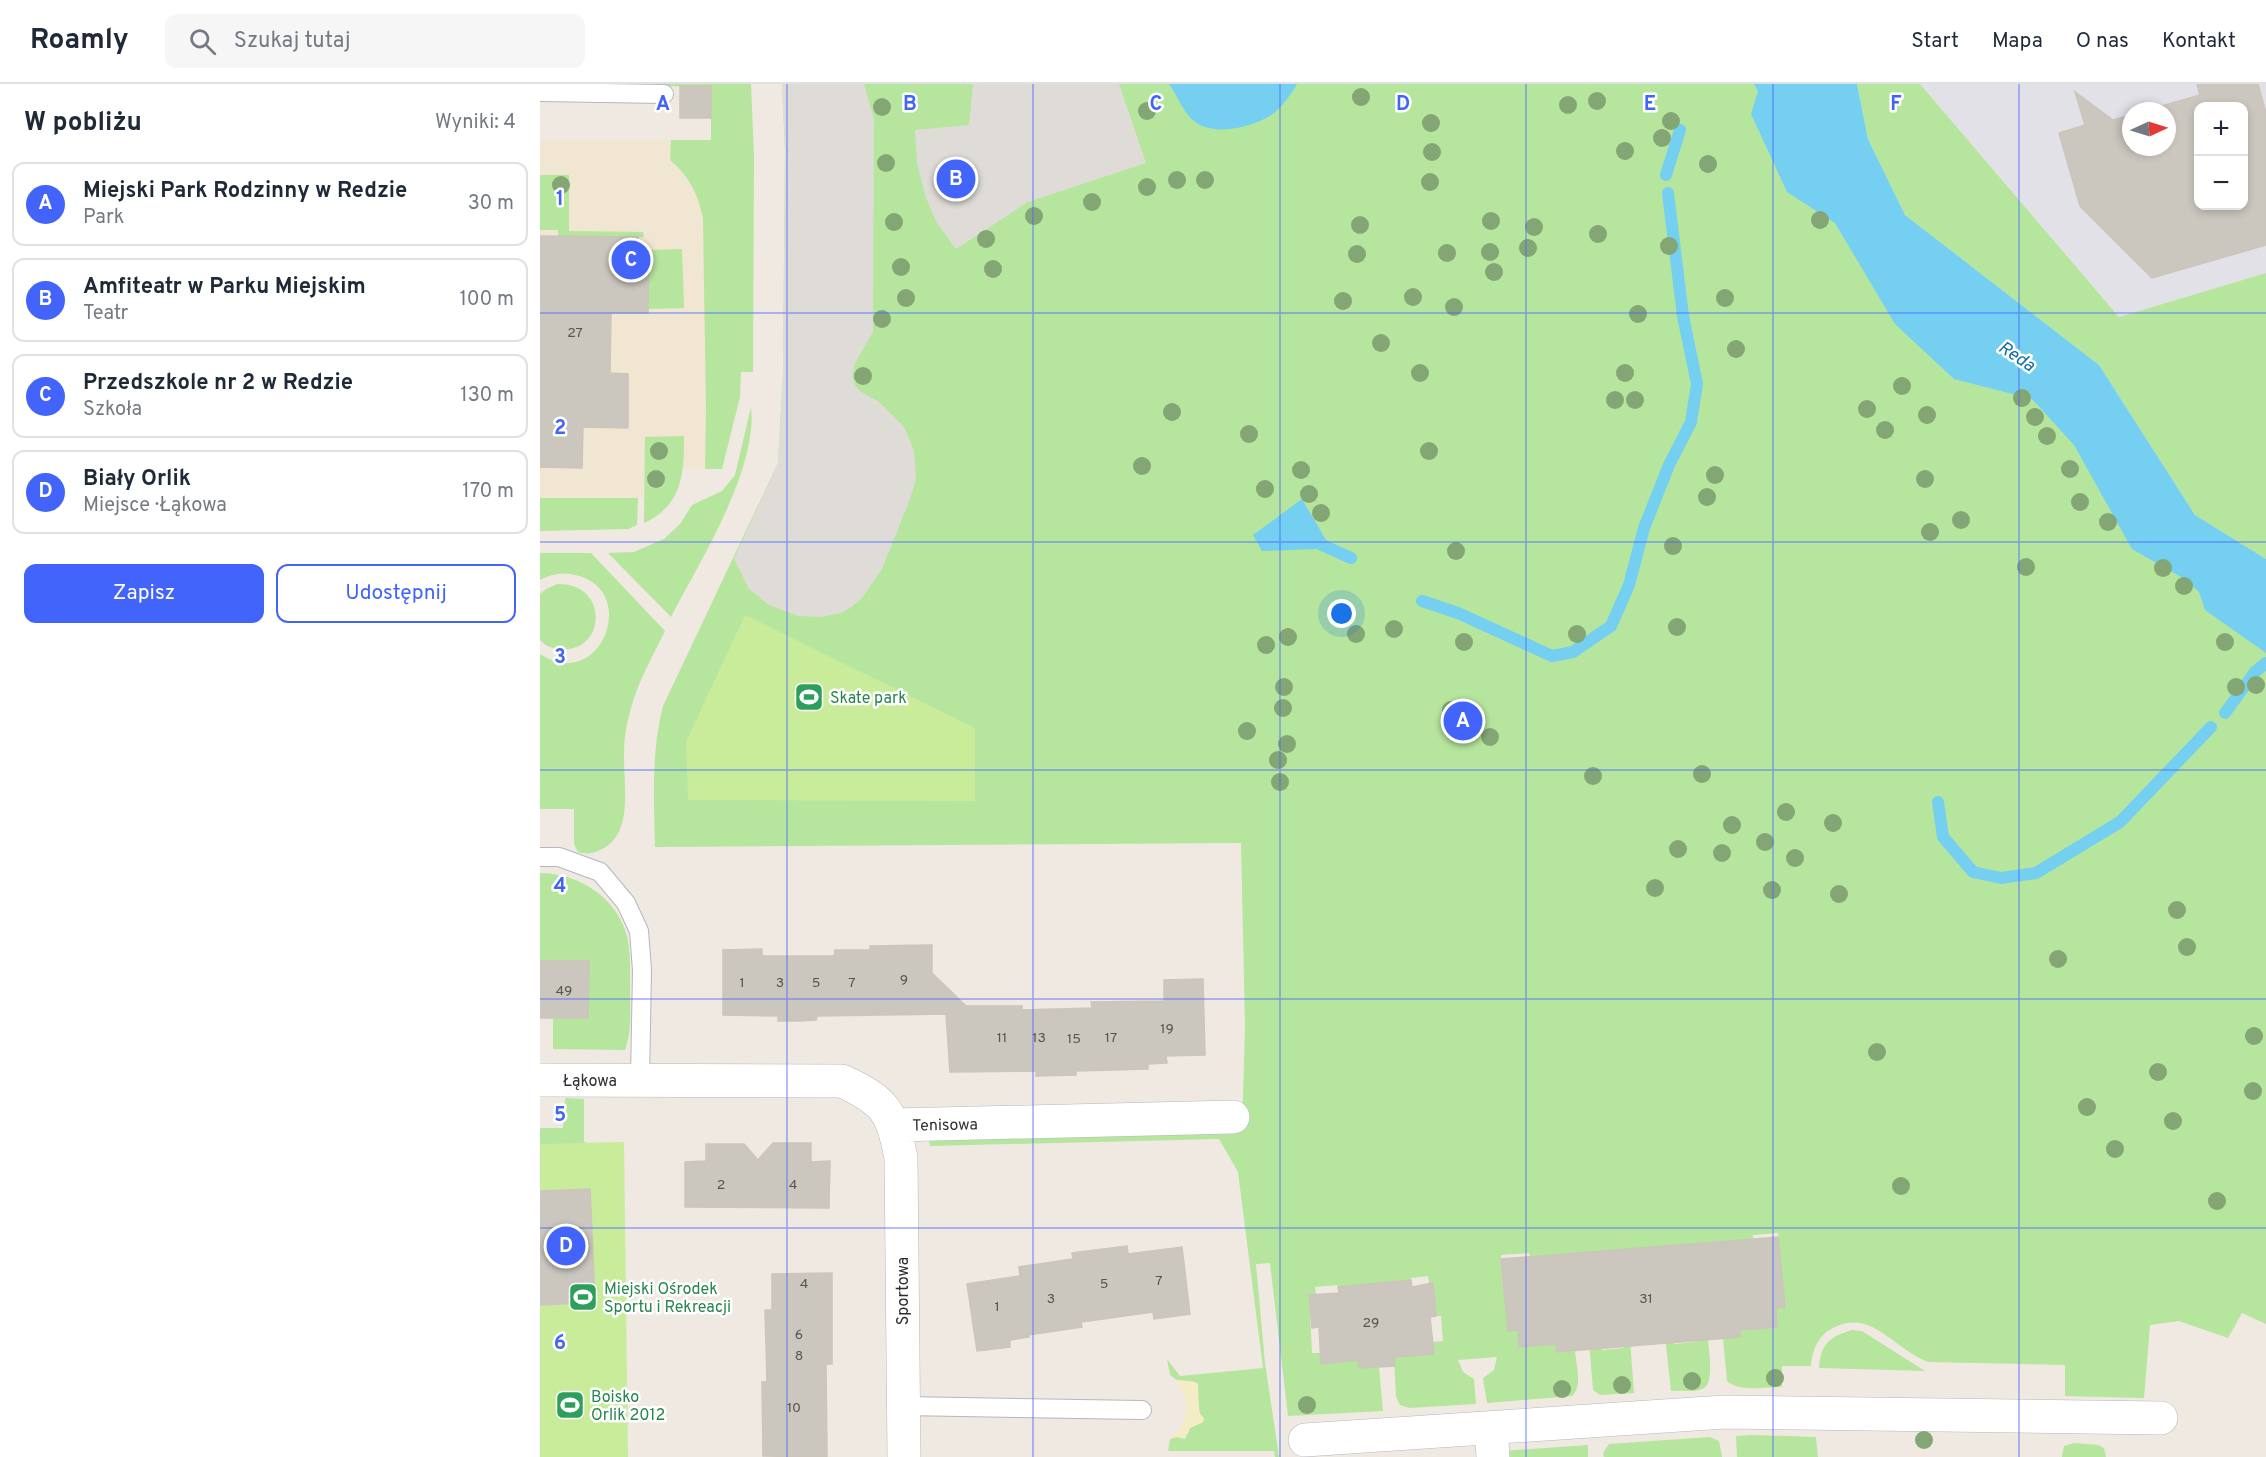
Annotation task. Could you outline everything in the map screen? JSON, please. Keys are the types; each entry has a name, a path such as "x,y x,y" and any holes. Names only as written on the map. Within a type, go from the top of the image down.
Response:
{"street":[{"name":"Łąkowa","path":"540,1080 640,1080"},
{"name":"Tenisowa","path":"640,1080 842,1081 861,1089 880,1102 895,1125 1233,1117"},
{"name":"Sportowa","path":"895,1125 902,1158 904,1457"},
{"path":"1305,1440 1492,1442 1724,1412 2160,1419"}],"lane":[{"path":"540,92 664,94"},
{"path":"540,857 559,857 600,872 626,903 639,932 642,970 640,1080"},
{"path":"903,1406 1142,1410"}],"shaded area":[{"path":"782,84 864,84 874,119 873,332 855,363 852,376 861,392 878,401 904,427 913,448 915,461 916,479 910,499 882,569 862,598 850,608 841,613 821,617 798,616 769,605 749,589 734,559 778,463 783,374 785,150"},
{"path":"973,84 1119,84 1146,163 1028,202 956,249 937,223 926,198 917,163 915,130 969,125"},
{"path":"1920,84 2266,84 2266,273 2119,317"},
{"path":"540,140 711,140 722,469 676,469 662,498 540,498"}],"green space":[{"path":"663,84 751,84 754,155 753,372 741,372 740,397 722,469 705,469 703,218 692,186 670,160 671,140 711,140 711,87 664,86"},
{"path":"782,84 1774,84 2030,384 2266,629 2266,1324 2242,1313 2228,1338 2179,1321 2150,1325 2144,1398 2065,1396 2065,1365 1928,1362 1915,1356 1882,1333 1859,1323 1847,1323 1823,1335 1814,1349 1811,1366 1782,1366 1782,1387 1745,1388 1727,1381 1723,1338 1740,1337 1740,1330 1777,1327 1776,1308 1785,1307 1778,1233 1753,1235 1753,1239 1530,1257 1529,1253 1501,1255 1503,1289 1508,1289 1508,1331 1518,1330 1520,1347 1556,1344 1557,1352 1575,1351 1578,1381 1572,1396 1487,1403 1483,1378 1494,1370 1497,1357 1458,1360 1463,1372 1474,1379 1476,1404 1409,1408 1400,1405 1396,1397 1394,1357 1434,1354 1433,1342 1443,1341 1441,1316 1436,1316 1433,1283 1429,1284 1428,1276 1411,1278 1411,1280 1315,1287 1316,1295 1309,1295 1312,1353 1320,1353 1321,1364 1358,1360 1359,1368 1379,1367 1383,1411 1288,1416 1270,1263 1256,1264 1265,1363 1279,1457 1275,1457 1274,1451 1168,1451 1170,1439 1188,1434 1190,1428 1203,1422 1195,1382 1177,1380 1170,1375 1167,1359 1180,1376 1263,1368 1238,1172 1219,1139 930,1146 929,1141 1242,1131 1245,1027 1241,843 655,847 655,759 663,706 778,463 783,374 785,150"},
{"path":"1857,84 1920,84 2119,317 2266,273 2266,559 2195,515 2099,365 1905,215 1868,139"},
{"path":"540,175 569,175 569,231 643,232 644,237 609,237 558,256 558,230 540,230"},
{"path":"682,249 684,308 648,309 649,250"},
{"path":"751,407 751,432 746,459 736,486 711,543 671,617 608,553 634,552 664,539 680,524 692,505 722,491 735,475"},
{"path":"684,436 682,475 679,487 667,507 644,523 645,437"},
{"path":"540,498 638,498 637,525 628,529 540,531"},
{"path":"540,553 591,553 665,631 641,681 627,722 624,748 625,805 620,830 604,848 591,853 578,852 574,844 574,809 540,809 540,654 562,663 580,660 595,650 605,635 609,617 606,599 595,584 575,575 553,575 540,580"},
{"path":"557,584 574,586 586,594 593,605 596,617 593,630 587,640 576,647 555,648 540,640 540,594"},
{"name":"Skate park","path":"745,615 975,728 975,801 688,800 686,742"},
{"path":"540,873 569,878 594,890 615,910 622,922 627,936 630,964 630,1021 625,1050 553,1049 553,1018 588,961 540,961"},
{"path":"565,1098 584,1099 584,1142 588,1143 540,1157 540,1128 563,1128"},
{"name":"Miejski Ośrodek Sportu i Rekreacji","path":"624,1142 628,1457 540,1457 540,1144"},
{"path":"1852,1330 1862,1331 1925,1371 1819,1368 1824,1347 1832,1339"},
{"path":"1707,1332 1710,1362 1707,1384 1704,1388 1697,1390 1671,1391 1665,1336 1673,1335 1674,1344 1695,1342 1695,1333"},
{"path":"1630,1339 1634,1393 1600,1395 1593,1390 1589,1342 1601,1342 1602,1350 1624,1348 1623,1340"},
{"path":"1736,1436 1816,1437 1818,1457 1737,1457"},
{"path":"1710,1437 1719,1441 1722,1457 1604,1457 1603,1453 1609,1444"},
{"path":"2074,1443 2098,1445 2104,1448 2106,1457 2062,1457 2064,1446"},
{"path":"1588,1445 1588,1457 1502,1457 1502,1451"}],"sand":[{"path":"1177,1380 1198,1384 1199,1413 1204,1418 1203,1422 1190,1428 1185,1439 1177,1437 1170,1439 1181,1426 1186,1411 1184,1396"}],"water":[{"path":"1169,84 1297,84 1284,103 1271,116 1250,125 1221,130 1211,129 1195,122"},
{"name":"Reda","path":"1754,84 1857,84 1868,139 1905,215 2099,365 2195,515 2266,559 2266,653 2205,610 2199,592 2186,580 2132,549 2074,445 2032,399 1954,379 1895,324 1835,223 1787,192 1751,114 1758,91"},
{"path":"1302,499 1326,540 1319,549 1262,551 1253,535"}],"building":[{"path":"2197,84 2258,84 2266,113 2266,245 2152,278 2080,206 2059,133 2085,125 2075,92 2113,120 2122,118 2122,156 2176,156 2176,102 2200,95"},
{"path":"680,86 711,86 711,118 680,118"},
{"path":"540,236 638,237 638,249 649,250 648,313 611,313 610,373 628,374 628,428 583,427 582,468 540,467"},
{"path":"932,945 932,973 966,1006 1022,1006 1022,1010 1092,1008 1091,1002 1164,1001 1164,980 1203,979 1205,1055 1166,1056 1167,1063 1148,1064 1148,1069 1076,1071 1076,1075 1036,1076 1036,1071 950,1072 946,1014 817,1016 816,1020 798,1021 778,1021 778,1016 723,1015 723,950 762,949 762,956 834,956 835,950 870,950 870,946"},
{"path":"540,961 589,961 588,1018 540,1018"},
{"path":"773,1143 811,1143 811,1162 830,1161 829,1208 685,1207 685,1162 706,1161 706,1144 744,1144 758,1160"},
{"path":"590,1189 595,1302 540,1305 540,1191"},
{"path":"1778,1237 1785,1307 1776,1308 1777,1327 1740,1330 1740,1337 1557,1352 1556,1344 1519,1347 1518,1330 1508,1331 1501,1259"},
{"path":"1127,1246 1128,1254 1182,1247 1190,1314 1154,1319 1153,1312 1081,1322 1082,1327 1028,1335 1029,1337 1010,1340 1010,1347 977,1351 967,1284 1020,1276 1019,1267 1073,1259 1072,1253"},
{"path":"832,1273 832,1364 826,1364 827,1457 763,1456 762,1382 767,1382 765,1310 772,1310 772,1274"},
{"path":"1411,1280 1412,1287 1433,1283 1436,1316 1430,1317 1434,1354 1394,1357 1395,1366 1359,1368 1358,1360 1321,1364 1319,1327 1312,1328 1309,1295 1339,1293 1338,1287"}],"waterway":[{"path":"1666,175 1680,130"},
{"path":"1422,601 1458,613 1552,656 1573,652 1611,626 1629,585 1644,528 1669,465 1691,422 1697,384 1683,316 1668,193"},
{"path":"1322,545 1351,558"},
{"path":"2225,713 2255,672 2266,663"},
{"path":"1938,802 1943,837 1973,872 2001,878 2036,873 2120,822 2211,727"}],"place":[{"name":"Amfiteatr w Parku Miejskim","path":"956,179"},
{"name":"Przedszkole nr 2 w Redzie","path":"631,260"},
{"name":"Skate park","path":"809,697"},
{"name":"Miejski Park Rodzinny w Redzie","path":"1463,721"},
{"name":"Biały Orlik","path":"566,1246"},
{"name":"Miejski Ośrodek Sportu i Rekreacji","path":"583,1297"},
{"name":"Boisko Orlik 2012","path":"570,1405"}]}
